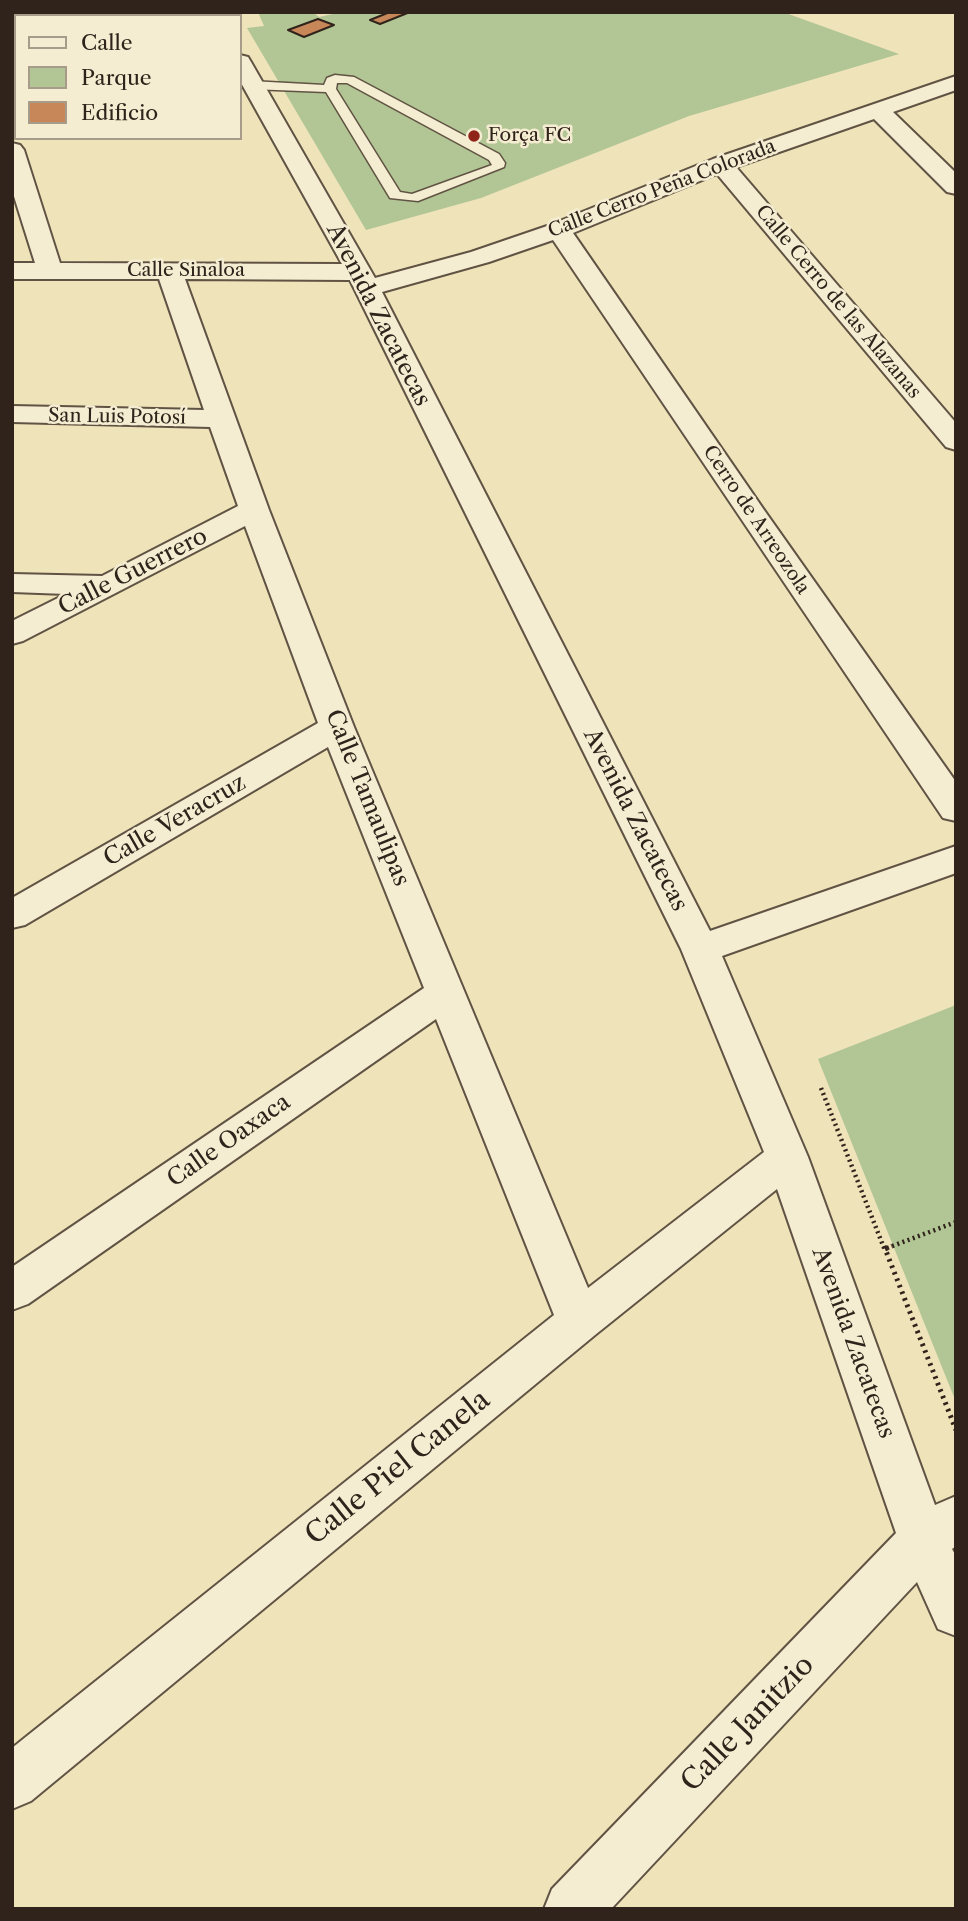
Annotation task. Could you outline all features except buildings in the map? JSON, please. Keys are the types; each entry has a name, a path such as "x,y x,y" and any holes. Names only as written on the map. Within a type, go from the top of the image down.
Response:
{"street":[{"name":"Avenida Zacatecas","path":"246,73 362,280 700,949 939,1529 956,1612"},
{"name":"Calle Cerro Peña Colorada","path":"362,280 480,257 559,230 721,164 956,83"},
{"path":"879,111 956,187"},
{"path":"12,150 50,272"},
{"name":"Calle Cerro de las Alazanas","path":"721,164 956,440"},
{"name":"Cerro de Arreozola","path":"559,230 752,515 956,808"},
{"name":"Calle Sinaloa","path":"12,271 169,271 362,280"},
{"name":"Calle Tamaulipas","path":"169,271 254,510 337,727 579,1321"},
{"name":"San Luis Potosí","path":"12,414 221,419"},
{"name":"Calle Guerrero","path":"12,634 254,510"},
{"path":"12,583 109,585"},
{"name":"Calle Veracruz","path":"12,915 337,727"},
{"path":"700,949 956,859"},
{"name":"Calle Oaxaca","path":"12,1291 446,992"},
{"name":"Calle Piel Canela","path":"12,1782 579,1321 787,1157"},
{"name":"Calle Janitzio","path":"572,1909 939,1529"}],"lane":[{"path":"246,73 330,89 395,195 413,198 498,167 499,163 494,157 350,80 335,79 331,81 330,89"}],"path":[{"path":"821,1088 956,1430"},
{"path":"884,1250 956,1222"}],"green space":[{"name":"Força FC","path":"258,12 313,12 319,17 342,12 783,12 899,54 689,116 481,198 366,230 247,28 264,26"},
{"path":"956,1005 956,1402 818,1059"}],"place":[{"name":"Força FC","path":"474,136"}]}
